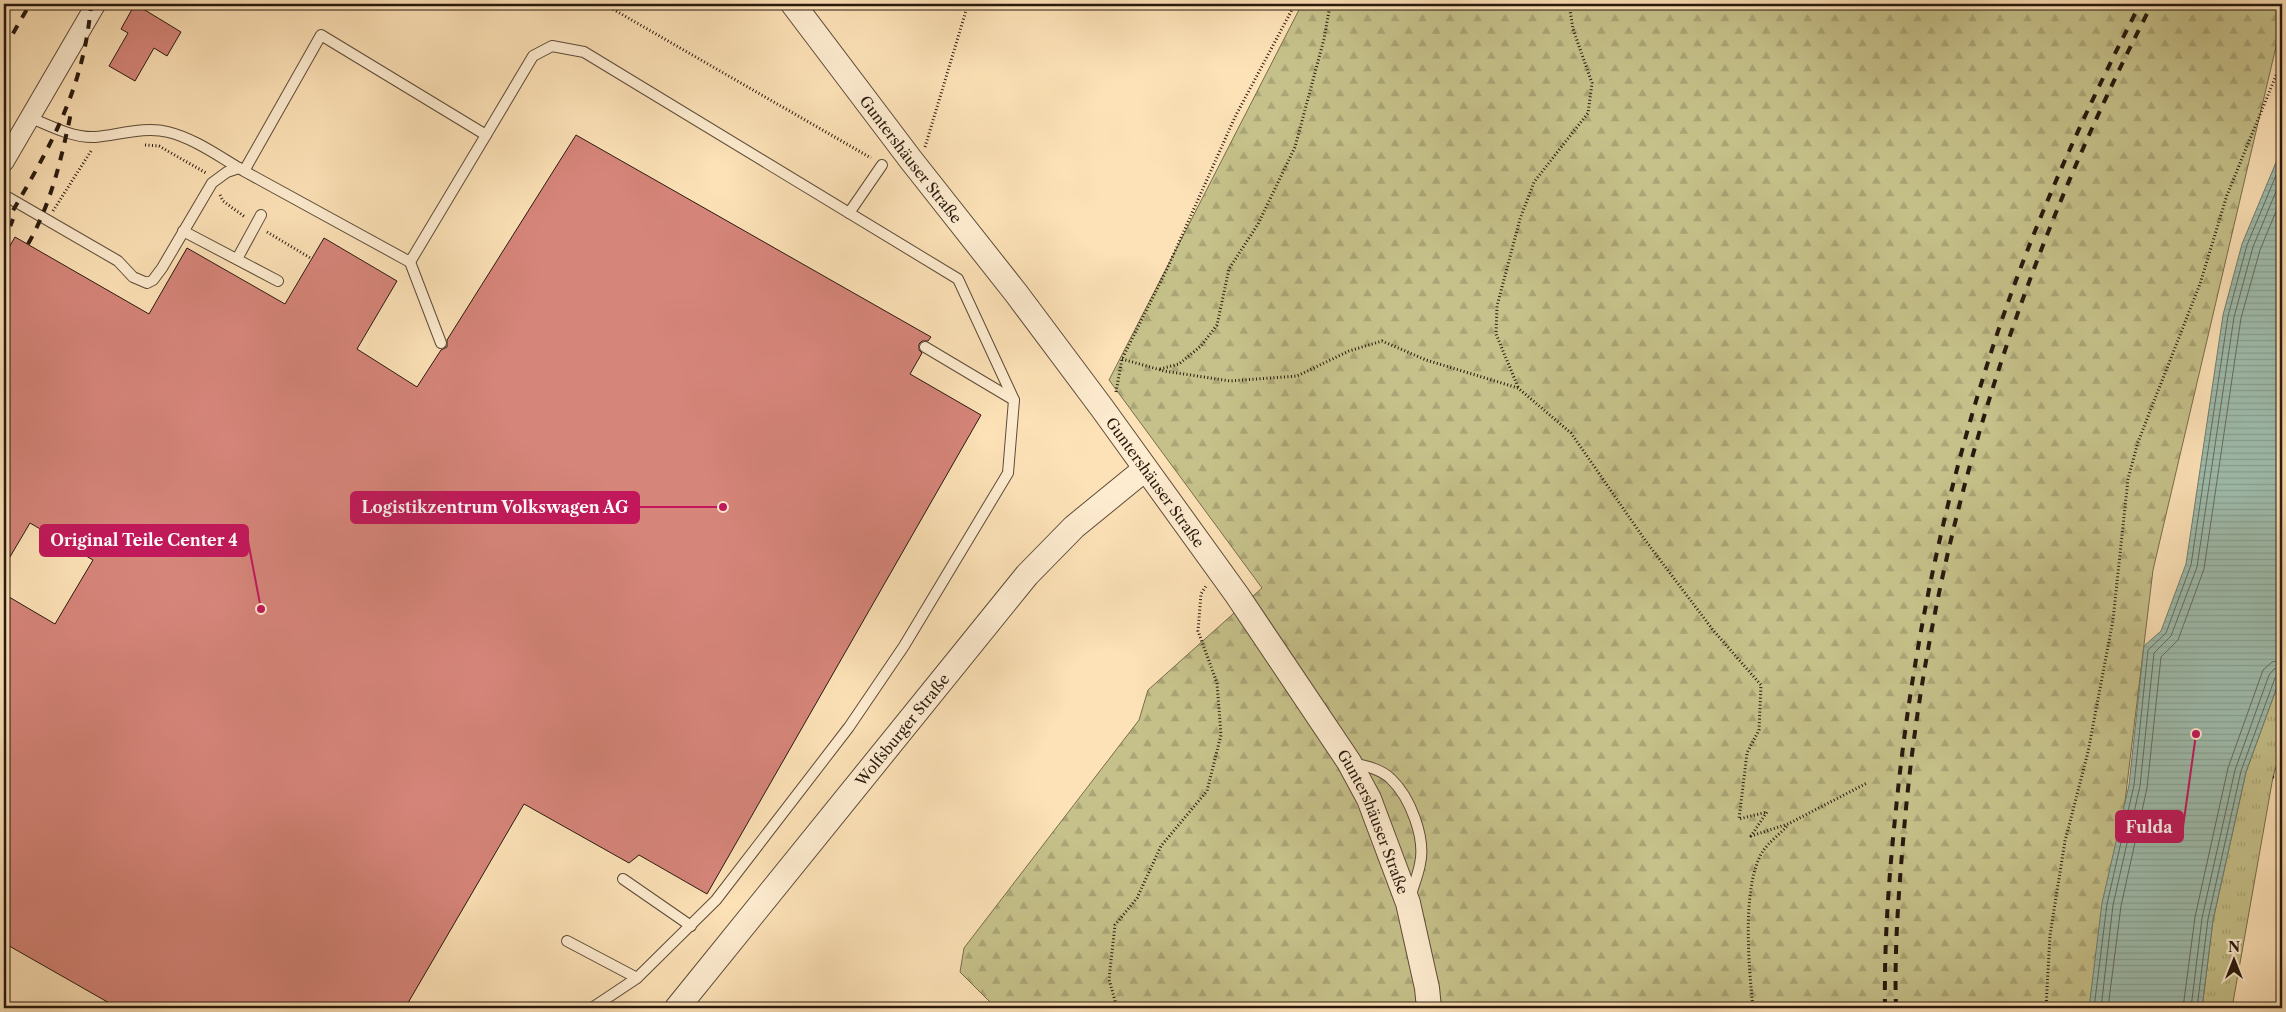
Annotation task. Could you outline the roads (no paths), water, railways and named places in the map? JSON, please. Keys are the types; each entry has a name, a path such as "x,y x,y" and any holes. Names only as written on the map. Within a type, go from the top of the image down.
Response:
{"street":[{"path":"4,162 96,4"},
{"name":"Guntershäuser Straße","path":"793,4 910,160 1016,293 1146,469 1218,569 1349,762 1369,799 1408,903 1427,988 1429,1008"},
{"name":"Wolfsburger Straße","path":"677,1008 1027,575 1074,527 1146,469"}],"lane":[{"path":"4,196 118,260 133,277 147,284 153,280 162,268 212,183 227,172 242,169 321,36 486,135"},
{"path":"410,262 533,56 552,46 566,47 584,52 958,279 1014,400 1008,472 904,646 849,727 716,900 637,978 592,1008"},
{"path":"30,118 67,132 88,136 148,130 166,131 188,139 410,262 441,343"},
{"path":"849,213 882,165"},
{"path":"237,259 261,214"},
{"path":"183,231 278,281"},
{"path":"925,347 1014,400"},
{"path":"1349,762 1376,769 1391,778 1412,808 1419,834 1421,862 1408,903"},
{"path":"623,879 690,926"},
{"path":"566,941 637,978"}],"water":[{"path":"2282,148 2282,673 2246,772 2213,920 2202,1008 2089,1008 2102,903 2129,785 2144,646 2161,631 2186,564 2223,315 2242,244"}],"railway":[{"path":"4,49 30,4"},
{"path":"4,226 49,146 72,93 87,36 91,4"},
{"path":"1885,1008 1885,958 1889,884 1902,752 1930,583 1956,472 1988,362 2020,270 2076,135 2140,4"},
{"path":"1896,1008 1896,941 1899,897 1904,830 1916,722 1935,615 1958,509 1988,405 2022,302 2061,201 2104,102 2152,4"},
{"path":"28,244 50,195 72,108"},
{"path":"4,243 13,219"}],"place":[{"name":"Logistikzentrum Volkswagen AG","path":"723,507"},
{"name":"Original Teile Center 4","path":"261,609"},
{"name":"Fulda","path":"2196,734"}]}
